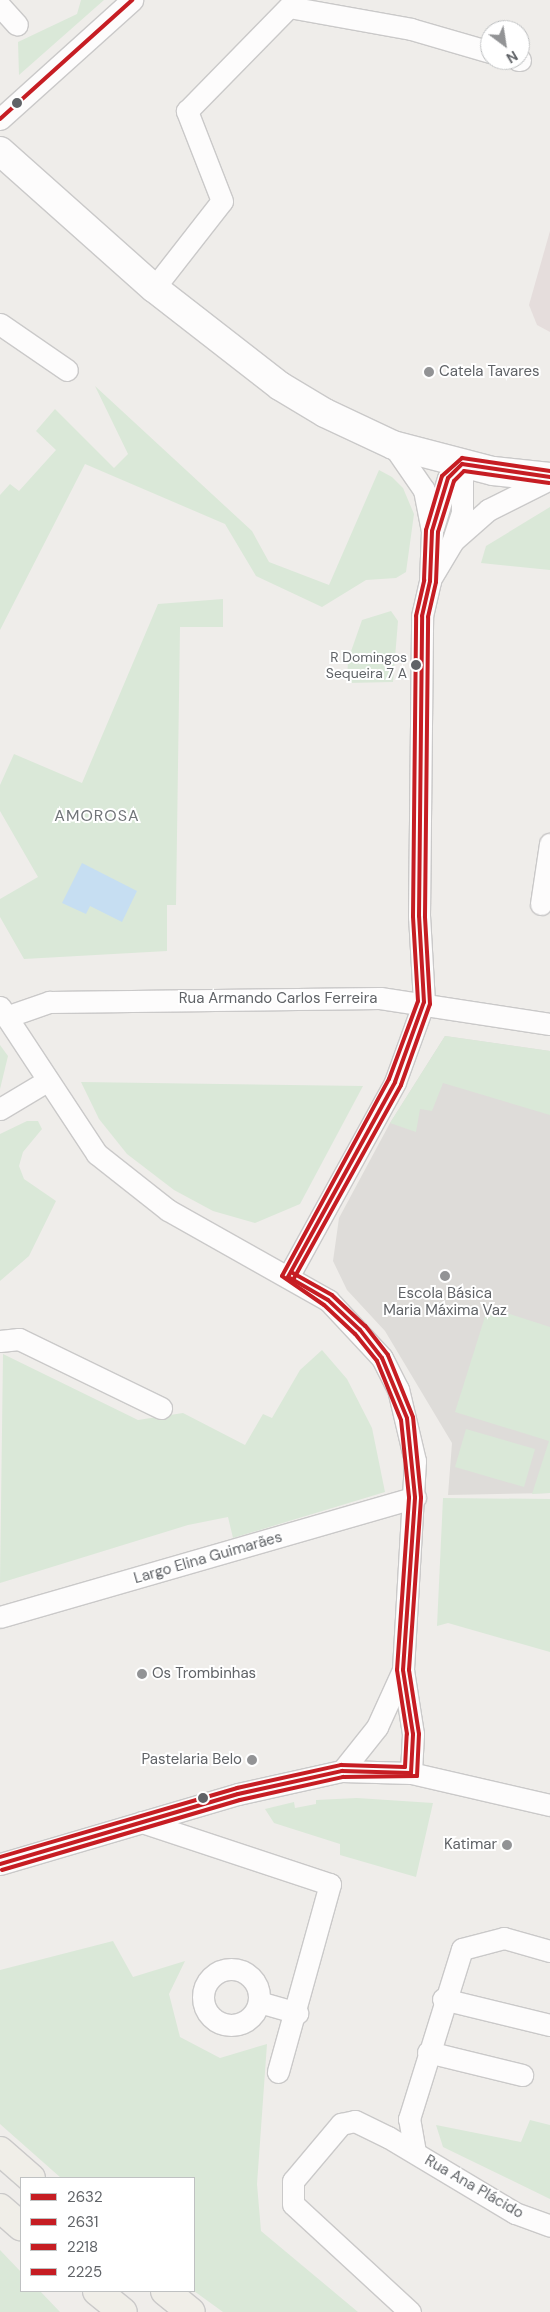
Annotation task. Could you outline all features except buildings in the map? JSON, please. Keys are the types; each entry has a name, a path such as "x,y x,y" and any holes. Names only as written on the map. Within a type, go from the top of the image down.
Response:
{"highway":[{"path":"0,2151 30,2177"},
{"path":"0,2208 20,2225"},
{"path":"98,2292 123,2312"},
{"path":"165,2292 191,2312"}],"main road":[{"path":"0,151 154,288 280,386 393,445 462,464 550,478"}],"street":[{"path":"0,119 132,0"},
{"path":"0,6 17,25"},
{"path":"154,288 222,201 187,111 289,7 411,29 480,49"},
{"path":"0,324 67,370"},
{"path":"288,1277 395,1082 424,1002 419,916 422,616 430,581 432,531 424,490 393,445"},
{"path":"432,531 448,478 462,464"},
{"path":"430,581 453,541 462,512 462,464"},
{"path":"453,541 488,510 550,478"},
{"path":"541,904 550,844"},
{"name":"Rua Armando Carlos Ferreira","path":"3,1012 49,1002 83,1000 380,998 424,1002 550,1024"},
{"path":"3,1012 47,1081 98,1154 168,1210 328,1300 382,1358 407,1418 415,1497 403,1670 412,1734 411,1773"},
{"path":"0,1109 47,1081"},
{"path":"0,1341 19,1338 161,1408"},
{"name":"Largo Elina Guimarães","path":"0,1617 415,1497"},
{"path":"342,1771 377,1727 403,1670"},
{"path":"0,1864 238,1794 342,1771 411,1773 550,1805"},
{"path":"142,1822 330,1884 297,2013 278,2072"},
{"path":"401,2144 410,2119 443,1999 462,1950 504,1938 550,1951"},
{"path":"443,1999 550,2025"},
{"path":"259,2002 297,2013"},
{"path":"428,2052 522,2075"},
{"path":"401,2144 410,2119"},
{"name":"Rua Ana Plácido","path":"410,2312 300,2214 292,2197 293,2181 341,2124 355,2121 401,2144 515,2213 550,2226"}],"shaded area":[{"path":"550,231 550,332 537,325 529,305"},
{"name":"Escola Básica Maria Máxima Vaz","path":"445,1036 550,1051 550,1493 448,1495 452,1443 385,1331 347,1290 333,1261 339,1218 390,1123"}],"green space":[{"path":"81,0 104,0 19,75 18,42 77,14"},
{"path":"95,386 252,531 269,562 329,585 379,470 392,477 403,488 414,514 406,572 396,578 366,580 322,607 256,576 225,524 85,464 0,630 0,495 10,484 19,491 56,450 36,431 55,409 114,468 128,454"},
{"path":"550,507 550,570 481,563 486,546"},
{"path":"223,599 223,627 180,627 176,905 167,905 167,951 24,959 0,917 0,899 38,877 0,811 0,785 14,754 82,783 158,604"},
{"path":"391,611 398,621 393,682 347,683 348,660 362,620"},
{"path":"445,1036 550,1051 550,1115 443,1083 432,1111 420,1109 416,1132 390,1123"},
{"path":"0,1045 8,1056 0,1089"},
{"path":"81,1082 363,1086 300,1204 255,1223 213,1211 174,1190 127,1154 99,1119"},
{"path":"27,1121 38,1121 42,1129 23,1152 19,1166 24,1179 56,1201 29,1256 0,1281 0,1134"},
{"path":"488,1307 550,1327 550,1493 532,1494 549,1441 455,1412"},
{"path":"322,1350 347,1379 372,1428 385,1492 233,1538 228,1517 188,1525 0,1583 3,1354 138,1420 183,1413 245,1445 263,1414 272,1418 300,1370"},
{"path":"466,1429 535,1449 524,1487 455,1467"},
{"path":"443,1498 550,1499 550,1652 448,1623 437,1626"},
{"path":"357,1798 433,1803 416,1877 340,1855 340,1844 274,1823 265,1809 294,1802 295,1808 316,1804 316,1800"},
{"path":"113,1941 133,1977 185,1961 169,1994 180,2037 220,2058 267,2044 257,2184 261,2231 358,2312 223,2312 195,2292 195,2177 60,2177 0,2124 0,1970"},
{"path":"530,2120 550,2125 550,2199 443,2147 436,2125 521,2142"},
{"path":"0,2250 20,2271 20,2292 41,2292 60,2312 0,2312"}],"water":[{"path":"82,863 137,891 122,922 90,906 86,914 62,903"}],"transit line":[{"name":"2225","path":"0,119 132,0"},
{"name":"2218","path":"0,1857 237,1788 341,1765 405,1767 407,1734 397,1670 409,1497 401,1420 377,1361 355,1334 324,1305 282,1276 389,1079 418,1001 413,916 416,616 424,580 426,530 442,476 462,458 550,471"},
{"name":"2632","path":"288,1277 395,1082 424,1002 419,916 422,616 430,581 432,531 448,478 462,464 550,477"},
{"name":"2631","path":"293,1280 401,1085 430,1004 425,916 428,617 436,582 438,532 454,481 464,471 549,483"},
{"name":"2631","path":"2,1870 240,1800 343,1777 417,1776 419,1734 409,1670 421,1497 413,1417 388,1355 365,1326 332,1295 291,1272"},
{"name":"2632","path":"0,1864 238,1794 342,1771 411,1773 413,1734 403,1670 415,1497 407,1418 382,1358 360,1330 328,1300 288,1277"}],"place":[{"name":"Catela Tavares","path":"429,372"},
{"name":"R Domingos Sequeira 7 A","path":"416,665"},
{"name":"Escola Básica Maria Máxima Vaz","path":"445,1276"},
{"name":"Os Trombinhas","path":"142,1674"},
{"name":"Pastelaria Belo","path":"252,1760"},
{"name":"Katimar","path":"507,1845"}],"district":[{"name":"AMOROSA","path":"97,816"}]}
